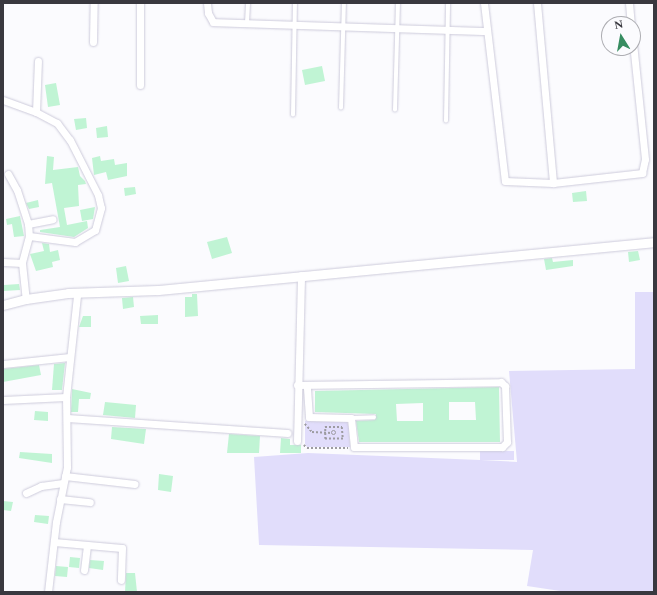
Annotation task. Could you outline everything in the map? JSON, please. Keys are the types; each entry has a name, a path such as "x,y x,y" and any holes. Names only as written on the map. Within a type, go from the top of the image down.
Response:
{"street":[{"path":"93,42 94,3"},
{"path":"140,3 140,85"},
{"path":"207,3 208,13 213,22 486,31"},
{"path":"484,3 486,31 505,181 553,183 642,173 645,158 634,56"},
{"path":"537,3 553,183"},
{"path":"629,3 630,16"},
{"path":"36,112 38,61"},
{"path":"3,100 36,112 56,123 70,140 98,195 101,208 95,230 75,242 29,236"},
{"path":"8,174 17,190 28,224 29,236 22,264 26,299"},
{"path":"28,224 54,219"},
{"path":"3,305 26,299 77,294 158,290 654,242"},
{"path":"3,262 22,264"},
{"path":"300,439 297,385 301,276"},
{"path":"48,592 60,499 64,480 67,418 66,397 77,294"},
{"path":"3,364 70,357"},
{"path":"297,385 501,382 505,386 503,411 507,442 502,447 358,448 352,445 351,418 314,418 307,413 307,385"},
{"path":"297,396 307,395"},
{"path":"3,400 66,397"},
{"path":"67,418 287,434"},
{"path":"26,493 41,486 64,480 134,484"},
{"path":"60,499 90,502"},
{"path":"54,542 122,548 121,580"},
{"path":"84,570 87,545"}],"lane":[{"path":"247,23 248,3"},
{"path":"293,115 295,3"},
{"path":"341,108 344,3"},
{"path":"395,110 398,3"},
{"path":"446,121 449,30 448,3"},
{"path":"351,418 374,417"}],"path":[{"path":"303,431 307,413"},
{"path":"304,424 312,432 332,433 334,431 337,433 343,433"},
{"path":"326,427 342,427 343,433 342,439 326,439 326,427"},
{"path":"300,439 308,448 350,448"}],"shaded area":[{"path":"635,292 654,292 654,592 567,592 527,586 533,550 259,545 254,457 308,453 480,460 480,451 514,451 514,460 481,460 517,462 509,371 635,369"},
{"path":"305,421 347,422 349,426 350,447 307,447 305,444"}],"building":[{"path":"322,66 325,81 305,85 302,70"},
{"path":"56,83 60,105 48,107 45,85"},
{"path":"86,118 87,128 76,130 74,119"},
{"path":"107,126 108,137 97,138 96,128"},
{"path":"47,156 54,157 53,170 78,167 80,176 86,184 78,185 79,206 64,208 67,225 87,221 88,228 74,237 40,232 40,230 60,227 52,183 45,184"},
{"path":"100,156 101,161 114,159 115,165 127,163 127,176 108,180 106,172 94,175 92,158"},
{"path":"135,187 136,194 125,196 124,188"},
{"path":"586,191 587,201 573,202 572,193"},
{"path":"38,200 39,207 29,209 26,203"},
{"path":"95,207 93,219 82,221 80,210"},
{"path":"20,216 24,236 14,237 12,224 7,225 6,219"},
{"path":"227,237 232,253 212,259 207,242"},
{"path":"42,243 49,244 50,252 58,250 60,260 52,262 53,267 36,271 30,254 44,251"},
{"path":"638,251 640,260 629,262 628,252"},
{"path":"552,258 553,262 573,260 573,266 546,270 544,259"},
{"path":"126,266 129,281 118,283 116,268"},
{"path":"19,284 20,290 4,291 4,285"},
{"path":"192,294 197,294 198,316 185,317 185,297 192,297"},
{"path":"133,297 134,307 123,309 122,298"},
{"path":"158,315 158,324 141,324 140,316"},
{"path":"83,316 91,316 91,327 79,327"},
{"path":"65,363 62,390 52,390 54,364"},
{"path":"39,365 41,375 3,382 3,369"},
{"path":"499,387 500,442 359,442 356,421 375,420 376,414 315,412 315,391","holes":["449,402 475,402 476,420 449,420","423,403 423,421 397,421 396,404"]},
{"path":"72,389 91,393 90,399 79,399 78,412 71,412"},
{"path":"105,402 136,405 135,418 103,415"},
{"path":"35,411 48,412 48,421 34,420"},
{"path":"112,427 146,429 144,444 111,439"},
{"path":"229,434 260,436 259,453 227,453"},
{"path":"281,438 290,439 290,445 301,445 301,453 280,453"},
{"path":"20,452 52,454 52,463 19,458"},
{"path":"159,474 173,476 171,492 158,490"},
{"path":"3,501 13,502 11,511 3,510"},
{"path":"35,515 49,516 48,524 34,522"},
{"path":"70,557 80,558 79,568 69,567"},
{"path":"90,560 104,561 103,570 89,568"},
{"path":"56,566 68,567 67,577 55,576"},
{"path":"126,573 135,573 137,592 125,592"}]}
